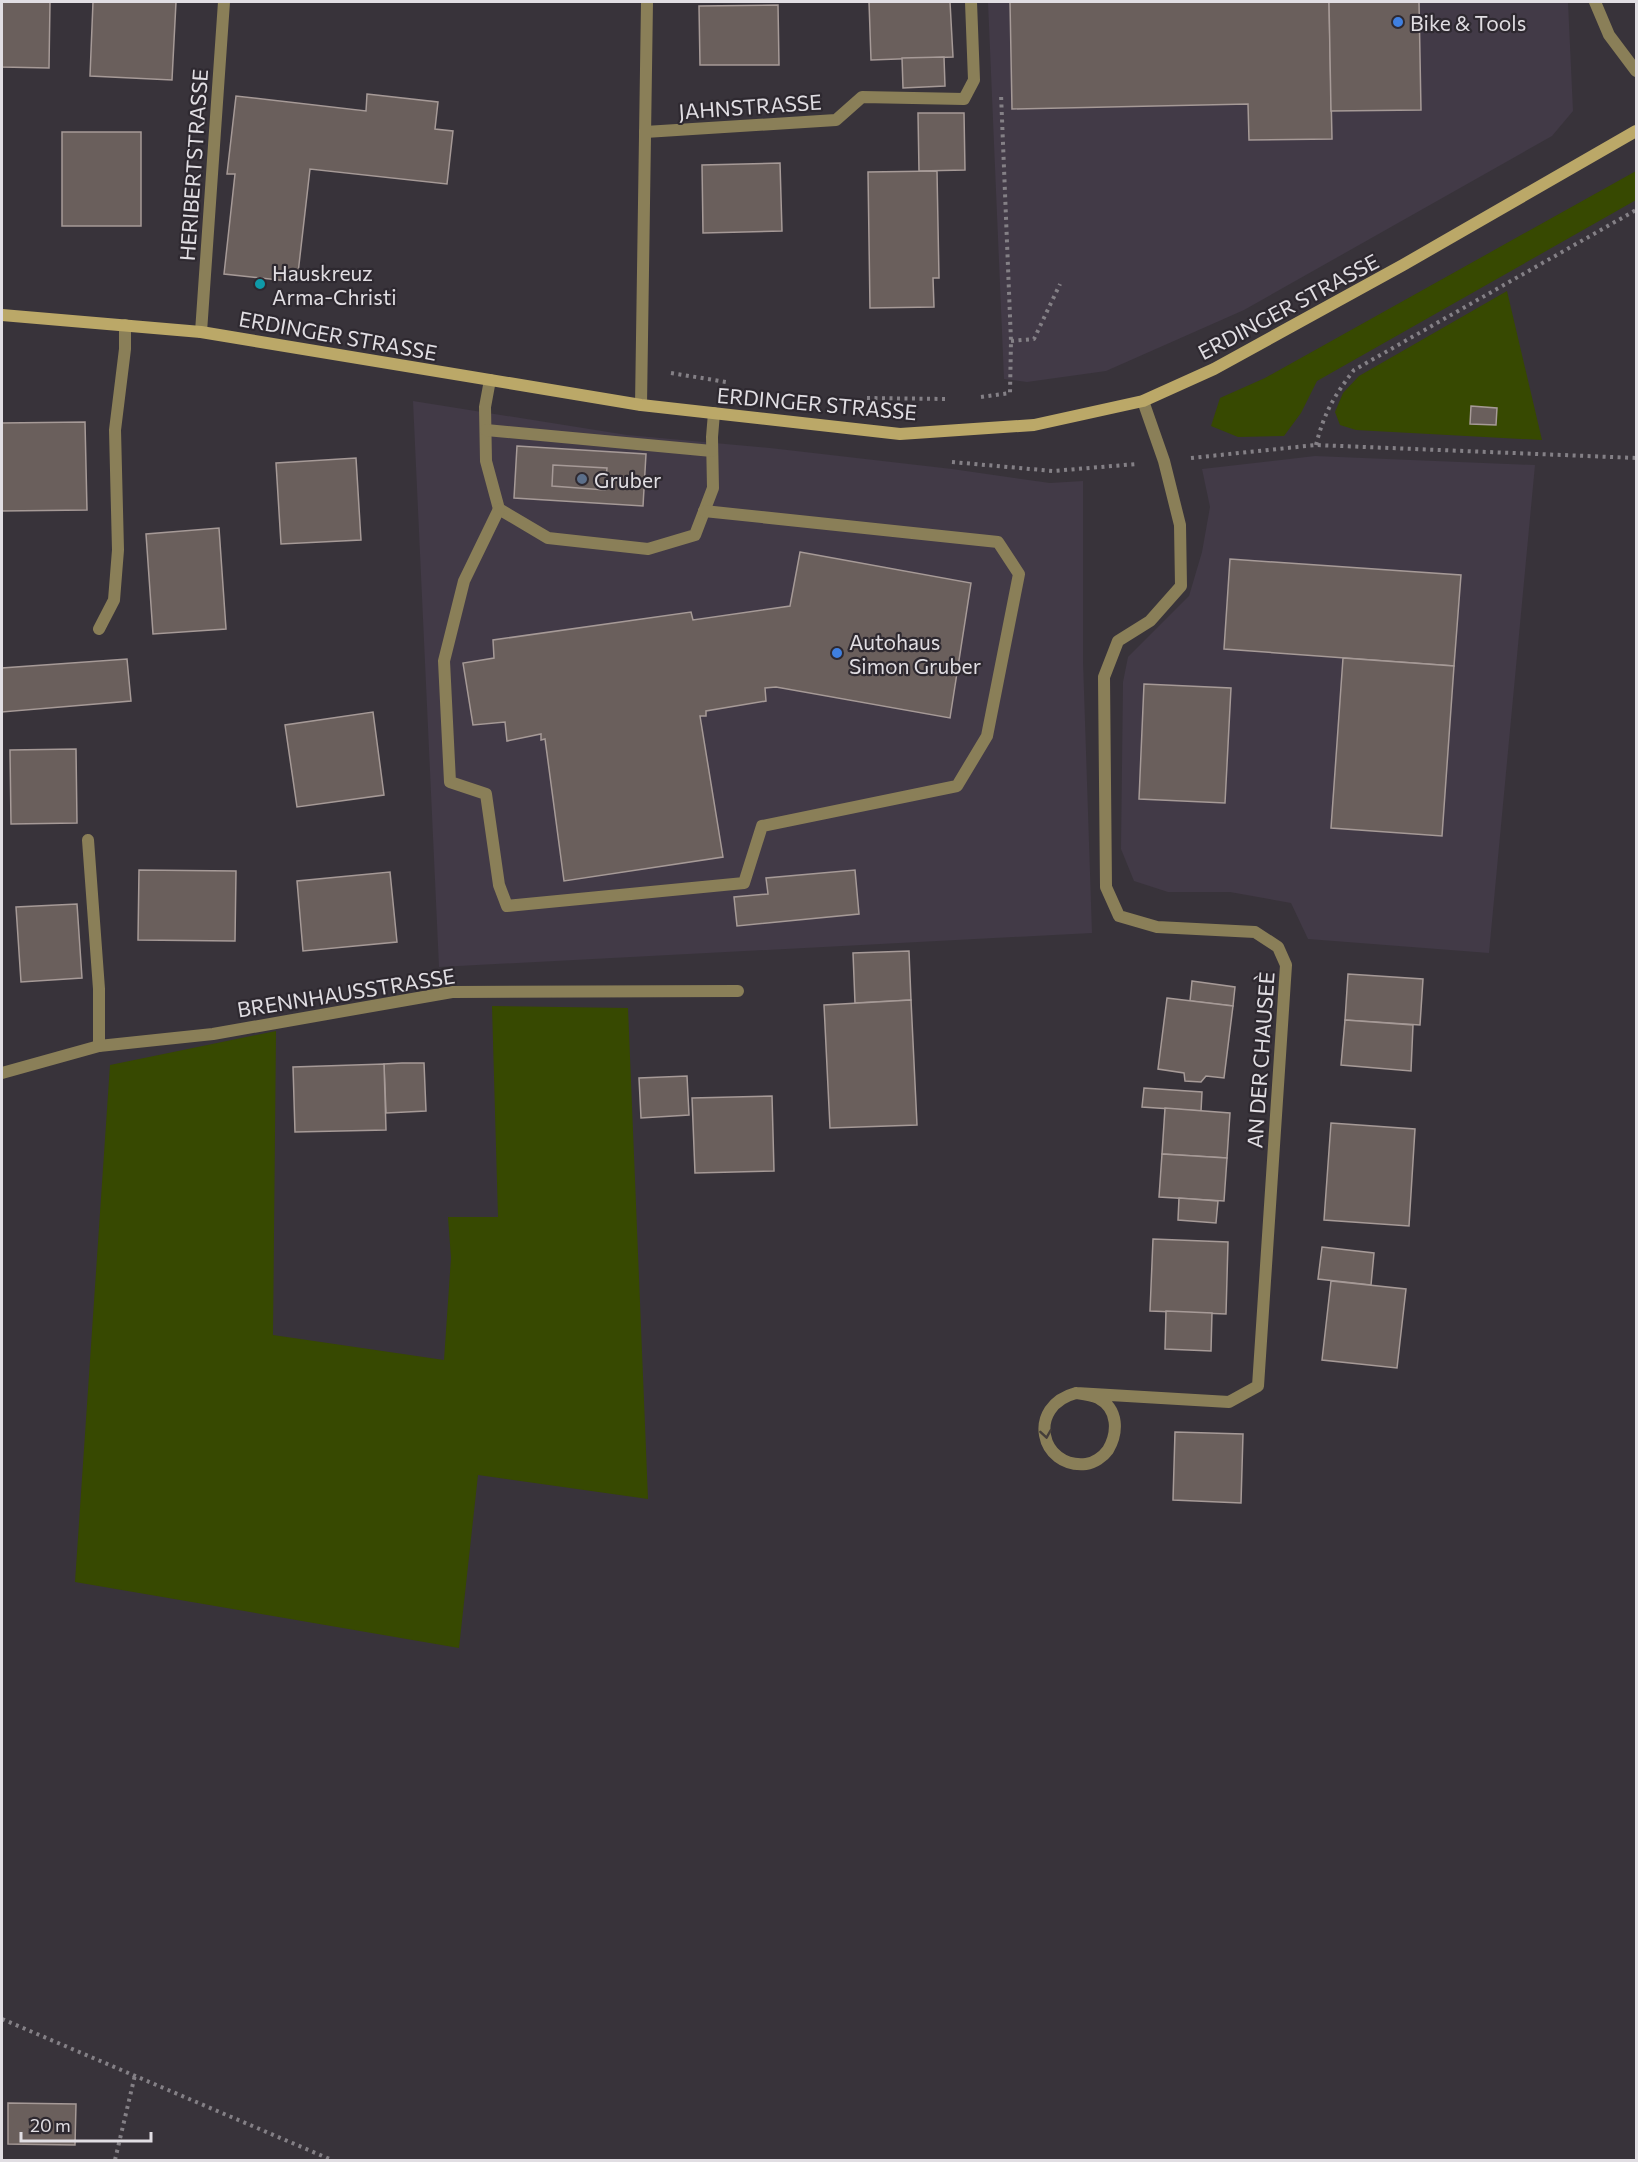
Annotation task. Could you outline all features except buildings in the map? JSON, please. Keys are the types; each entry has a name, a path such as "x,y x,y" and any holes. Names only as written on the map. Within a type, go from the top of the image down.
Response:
{"main road":[{"name":"ERDINGER STRASSE","path":"2,315 201,332 641,405 900,434 1034,426 1143,402 1214,369 1403,266 1636,130"}],"street":[{"name":"HERIBERTSTRASSE","path":"201,332 224,2"},
{"path":"641,405 647,2"},
{"name":"JAHNSTRASSE","path":"645,132 836,120 862,97 964,99 974,80 971,2"},
{"path":"1595,2 1609,35 1636,71"},
{"path":"99,629 114,600 118,550 115,430 126,326"},
{"path":"490,380 485,407 486,461 499,509 465,581 444,661 450,783 486,794 499,885 507,906 744,884 762,826 957,786 987,736 1019,574 998,542 704,511"},
{"name":"AN DER CHAUSEÈ","path":"1076,1393 1229,1402 1258,1386 1286,965 1278,947 1255,932 1156,927 1119,916 1106,888 1104,677 1118,641 1150,621 1180,586 1180,525 1164,461 1143,402"},
{"path":"499,509 548,538 648,549 695,535 712,488 714,413"},
{"path":"486,430 712,451"},
{"path":"88,840 99,989 99,1046"},
{"name":"BRENNHAUSSTRASSE","path":"2,1072 99,1046 213,1034 452,992 738,991"},
{"path":"1076,1393 1098,1398 1108,1406 1116,1426 1114,1438 1106,1453 1088,1464 1064,1461 1050,1450 1045,1438 1044,1422 1048,1410 1064,1396 1076,1393"}],"path":[{"path":"970,398 1010,393 1011,340 1001,93"},
{"path":"1316,445 1322,421 1331,403 1354,370 1636,210"},
{"path":"1011,340 1034,339 1060,284"},
{"path":"641,368 734,384"},
{"path":"860,398 949,399"},
{"path":"944,457 953,462 1053,471 1316,445 1636,458"},
{"path":"2,2019 332,2160"},
{"path":"115,2160 135,2075"},
{"path":"318,2160 319,2155"}],"shaded area":[{"path":"988,2 1568,2 1573,111 1552,136 1244,310 1106,371 1027,382 1004,379"},
{"path":"413,401 627,435 770,448 1050,483 1083,481 1083,661 1092,933 439,967"},
{"path":"1315,456 1535,465 1489,953 1308,939 1291,903 1230,892 1168,892 1134,881 1121,849 1123,682 1128,657 1189,596 1202,552 1210,507 1202,469"}],"green space":[{"path":"1636,171 1636,200 1317,381 1301,413 1284,436 1238,437 1211,426 1220,398 1265,378"},
{"path":"1507,291 1542,440 1356,430 1340,425 1335,412 1343,393 1359,376"},
{"path":"492,1006 628,1008 648,1499 478,1475 459,1648 75,1582 110,1065 276,1031 273,1335 444,1360 451,1258 448,1217 498,1217"}],"place":[{"name":"Bike & Tools","path":"1398,22"},
{"name":"Hauskreuz Arma-Christi","path":"260,284"},
{"name":"Gruber","path":"582,479"},
{"name":"Autohaus Simon Gruber","path":"837,653"}]}
